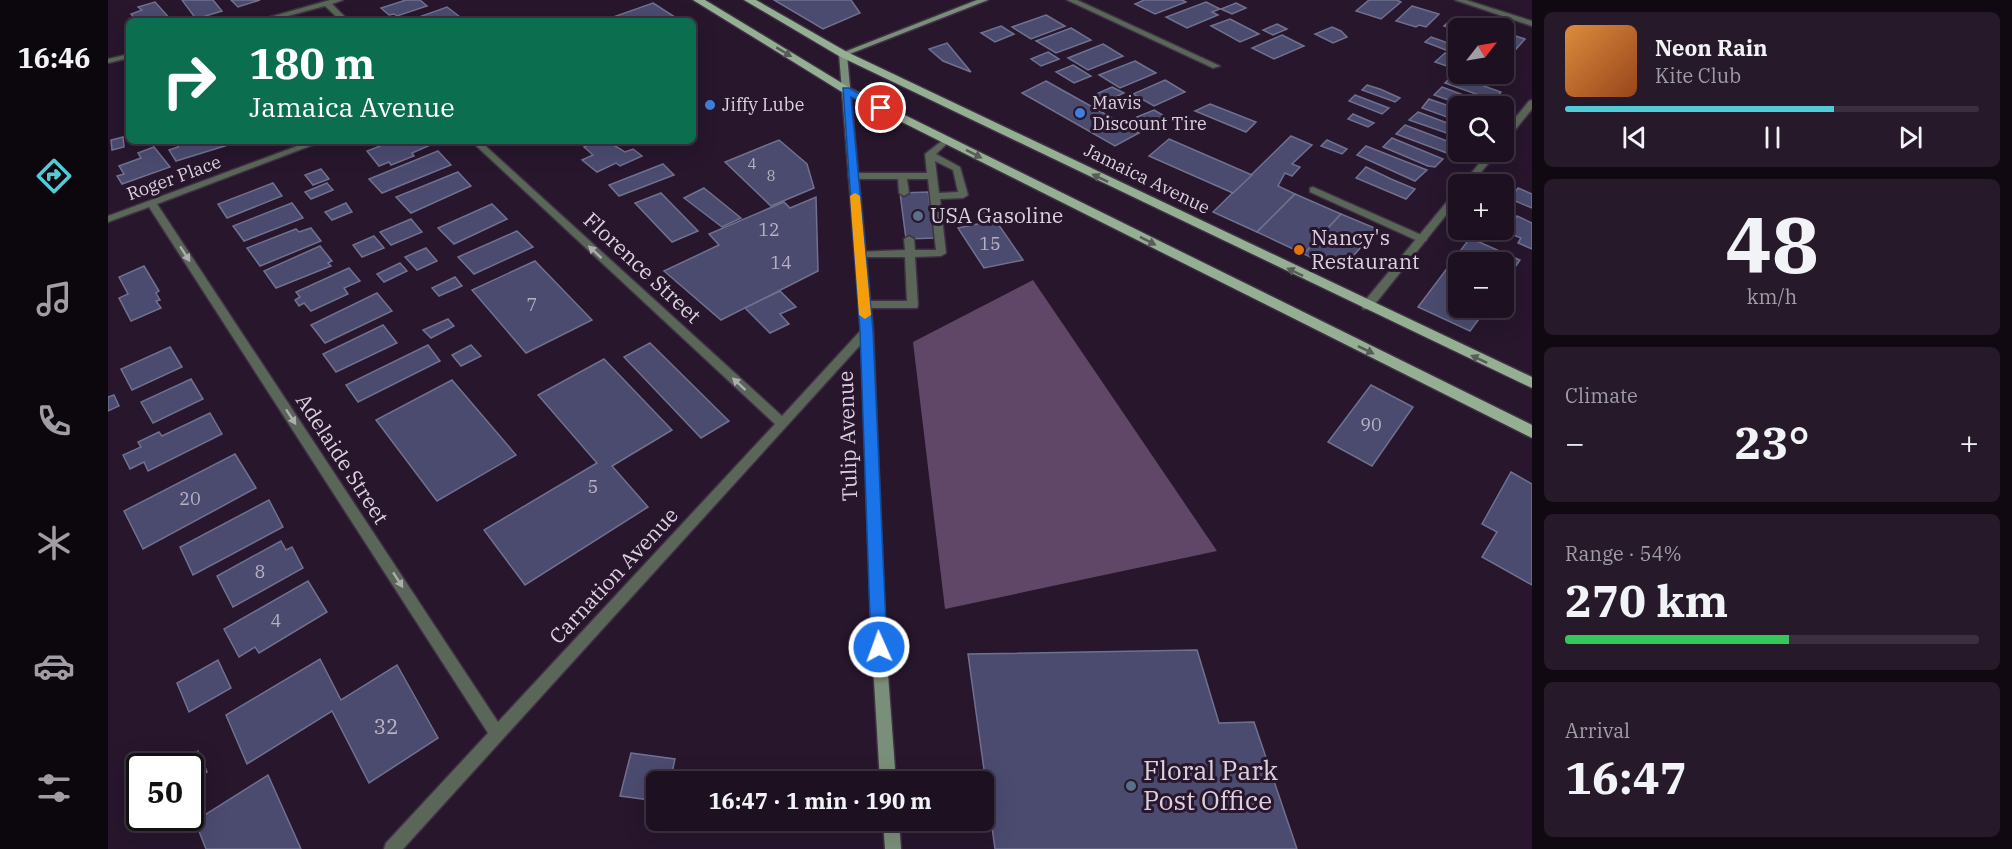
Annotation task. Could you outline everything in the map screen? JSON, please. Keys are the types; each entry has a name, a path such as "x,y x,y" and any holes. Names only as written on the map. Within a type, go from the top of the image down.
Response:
{"main road":[{"path":"698,0 846,90 1532,432"},
{"name":"Jamaica Avenue","path":"750,0 843,54 1366,306 1532,383"},
{"path":"843,54 984,0"},
{"name":"Tulip Avenue","path":"843,54 867,331 879,647 887,771"},
{"path":"892,831 893,849"}],"street":[{"path":"271,18 339,0"},
{"path":"1071,0 1215,66"},
{"path":"1459,0 1532,24"},
{"path":"327,3 342,18"},
{"path":"108,62 126,57"},
{"path":"1514,125 1532,103"},
{"path":"930,154 947,140"},
{"name":"Roger Place","path":"108,219 311,144"},
{"name":"Florence Street","path":"478,144 782,423"},
{"path":"860,254 941,253 930,154"},
{"path":"930,154 957,169 963,195 935,196"},
{"path":"1474,174 1485,162"},
{"path":"853,176 932,176"},
{"path":"902,176 904,193"},
{"path":"1313,190 1422,239"},
{"name":"Adelaide Street","path":"153,204 497,734"},
{"path":"1366,306 1448,206"},
{"path":"865,305 913,305 909,239"},
{"name":"Carnation Avenue","path":"392,849 867,331"}],"shaded area":[{"path":"1033,280 1217,551 945,609 913,342"}],"building":[{"path":"182,0 213,0 222,11 199,18 195,18"},
{"path":"231,0 260,0 238,7"},
{"path":"406,0 420,0 427,6 397,16 389,15 381,8"},
{"path":"774,0 851,0 860,13 823,29"},
{"path":"1144,0 1182,0 1186,2 1155,14 1135,4"},
{"path":"1369,0 1401,2 1381,19 1356,11"},
{"path":"155,2 169,18 134,18 131,14 142,10 138,7"},
{"path":"1206,2 1220,9 1212,12 1218,15 1187,28 1166,17"},
{"path":"653,3 676,18 610,18"},
{"path":"1236,3 1246,8 1232,14 1221,9"},
{"path":"1412,6 1439,14 1426,27 1419,25 1416,27 1396,21"},
{"path":"447,7 460,17 457,18 416,18"},
{"path":"1046,15 1065,26 1031,39 1012,27"},
{"path":"1230,19 1259,34 1240,42 1211,26"},
{"path":"1277,24 1287,29 1273,35 1263,30"},
{"path":"1001,26 1014,34 995,42 981,33"},
{"path":"1332,27 1347,37 1333,43 1315,34"},
{"path":"1071,28 1091,40 1056,53 1036,41"},
{"path":"1282,35 1304,46 1274,59 1252,48"},
{"path":"1514,36 1525,39 1516,49 1514,48"},
{"path":"1431,37 1448,43 1448,48 1446,50 1425,42"},
{"path":"947,43 971,72 943,61 929,49"},
{"path":"1103,44 1123,56 1088,70 1068,58"},
{"path":"1048,52 1059,59 1041,66 1031,59"},
{"path":"1445,53 1448,54 1448,67 1435,62"},
{"path":"1135,61 1156,73 1120,88 1099,75"},
{"path":"1073,65 1091,76 1074,83 1056,72"},
{"path":"1165,80 1185,92 1154,106 1133,94"},
{"path":"1448,80 1448,84 1478,84 1501,92 1498,96 1481,96 1445,83"},
{"name":"Mavis Discount Tire","path":"1046,81 1139,133 1115,146 1022,93"},
{"path":"1367,85 1400,98 1395,102 1362,90"},
{"path":"1112,87 1124,93 1107,101 1096,94"},
{"path":"1442,87 1466,96 1448,96 1448,100 1434,95"},
{"path":"1355,95 1389,108 1382,114 1349,101"},
{"path":"1429,99 1448,106 1448,117 1422,108"},
{"path":"1210,104 1256,122 1246,132 1195,111"},
{"path":"1154,110 1166,117 1148,124 1137,117"},
{"path":"1418,112 1448,123 1448,134 1409,120"},
{"path":"1353,114 1374,123 1368,127 1348,119"},
{"path":"1405,125 1448,141 1448,152 1447,153 1396,134"},
{"path":"1291,136 1312,145 1292,164 1300,167 1292,176 1285,173 1278,186 1295,194 1257,232 1213,212"},
{"path":"123,137 124,147 112,150 111,140"},
{"path":"1392,138 1443,159 1435,167 1428,166 1383,147"},
{"path":"1169,139 1252,175 1233,193 1149,156"},
{"path":"779,140 807,164 814,188 771,206 725,162"},
{"path":"1327,140 1347,149 1342,154 1321,146"},
{"path":"177,144 231,144 176,161 169,150 178,147"},
{"path":"385,144 433,144 412,153 414,156 391,165 389,162 379,166 367,151"},
{"path":"591,144 612,144 625,152 633,149 642,156 620,166 616,163 597,172 582,160 593,155 584,147"},
{"path":"1366,146 1427,170 1415,181 1357,155"},
{"path":"154,147 170,167 122,184 117,176 124,174 119,166 141,158 138,153"},
{"path":"438,151 451,165 382,193 369,179"},
{"path":"663,164 674,175 619,196 609,185"},
{"path":"1366,167 1415,189 1406,199 1356,178"},
{"path":"321,169 329,179 313,185 305,175"},
{"path":"458,172 471,186 411,213 396,197"},
{"path":"273,183 282,196 227,218 218,204"},
{"path":"327,183 333,190 311,199 305,192"},
{"path":"704,188 741,218 722,227 684,198"},
{"path":"1518,188 1532,194 1532,208 1514,201 1514,194"},
{"name":"USA Gasoline","path":"928,192 935,238 906,239 900,193"},
{"path":"661,193 698,231 672,242 635,203"},
{"path":"1295,194 1341,214 1304,254 1257,232"},
{"path":"816,197 818,271 721,320 664,271 719,245 709,234 784,202 790,208"},
{"path":"292,203 303,218 244,241 233,226"},
{"path":"346,203 352,212 332,220 325,212"},
{"path":"492,204 507,219 454,244 438,228"},
{"path":"987,208 1023,260 984,268 958,228 987,222 978,210"},
{"path":"1341,214 1377,229 1340,271 1304,254"},
{"path":"1517,216 1532,223 1532,249 1518,243 1521,238 1514,235 1514,220"},
{"path":"411,219 422,232 391,245 380,232"},
{"path":"311,228 321,241 260,266 247,248 296,229 299,232"},
{"path":"517,231 533,247 474,274 458,257"},
{"path":"374,236 384,248 362,257 353,245"},
{"path":"1468,240 1475,240 1502,252 1459,252"},
{"path":"320,246 332,261 328,263 331,266 276,288 264,271"},
{"path":"426,248 437,261 417,270 405,257"},
{"path":"1514,257 1520,260 1514,268"},
{"path":"535,261 592,320 526,353 472,290"},
{"path":"400,263 407,271 384,282 377,274"},
{"path":"144,266 159,291 156,293 160,300 156,301 161,308 131,321 119,298 128,294 119,277"},
{"path":"1448,267 1448,318 1480,318 1470,331 1418,307"},
{"path":"349,268 360,281 344,288 348,294 311,311 304,303 299,306 295,300 300,297 296,292"},
{"path":"455,277 462,286 439,296 432,288"},
{"path":"780,291 796,307 780,314 789,324 770,333 745,308"},
{"path":"377,293 392,311 325,343 311,325"},
{"path":"448,319 454,326 431,338 423,330"},
{"path":"383,325 397,343 336,372 323,354"},
{"path":"650,343 729,421 701,438 624,357"},
{"path":"428,345 440,361 358,402 346,385"},
{"path":"471,345 481,356 461,366 452,355"},
{"path":"170,347 182,367 132,390 121,369"},
{"path":"604,359 672,430 612,466 648,507 525,585 484,530 597,463 538,395"},
{"path":"191,379 203,399 153,423 141,402"},
{"path":"452,380 516,455 437,501 376,420"},
{"path":"1371,385 1413,407 1372,466 1328,442"},
{"path":"114,395 119,406 108,411 108,397"},
{"path":"210,413 222,434 148,471 144,462 130,469 123,455 141,447 138,442 159,432 162,436"},
{"path":"235,454 256,488 143,549 124,511"},
{"path":"1511,472 1532,484 1532,585 1482,557 1497,532 1482,524"},
{"path":"269,500 283,527 193,575 180,547"},
{"path":"281,541 286,550 292,547 303,568 233,607 217,576"},
{"path":"308,581 327,612 259,653 255,647 239,657 224,629"},
{"name":"Floral Park Post Office","path":"1197,650 1219,723 1254,722 1297,849 995,849 993,831 994,771 984,771 968,654"},
{"path":"320,659 341,700 397,665 438,738 369,783 332,711 247,764 226,715"},
{"path":"218,660 231,688 189,712 177,683"},
{"path":"631,753 675,759 672,771 646,771 646,800 620,796"},
{"path":"268,775 301,849 206,849 199,831 204,831 204,815"}],"slow traffic":[{"path":"855,196 865,315"}],"place":[{"name":"Jiffy Lube","path":"710,105"},
{"name":"Mavis Discount Tire","path":"1080,113"},
{"name":"USA Gasoline","path":"918,216"},
{"name":"Nancy's Restaurant","path":"1299,250"},
{"name":"Floral Park Post Office","path":"1131,786"}],"route":[{"path":"879,647 867,331 846,90 881,108"}]}
